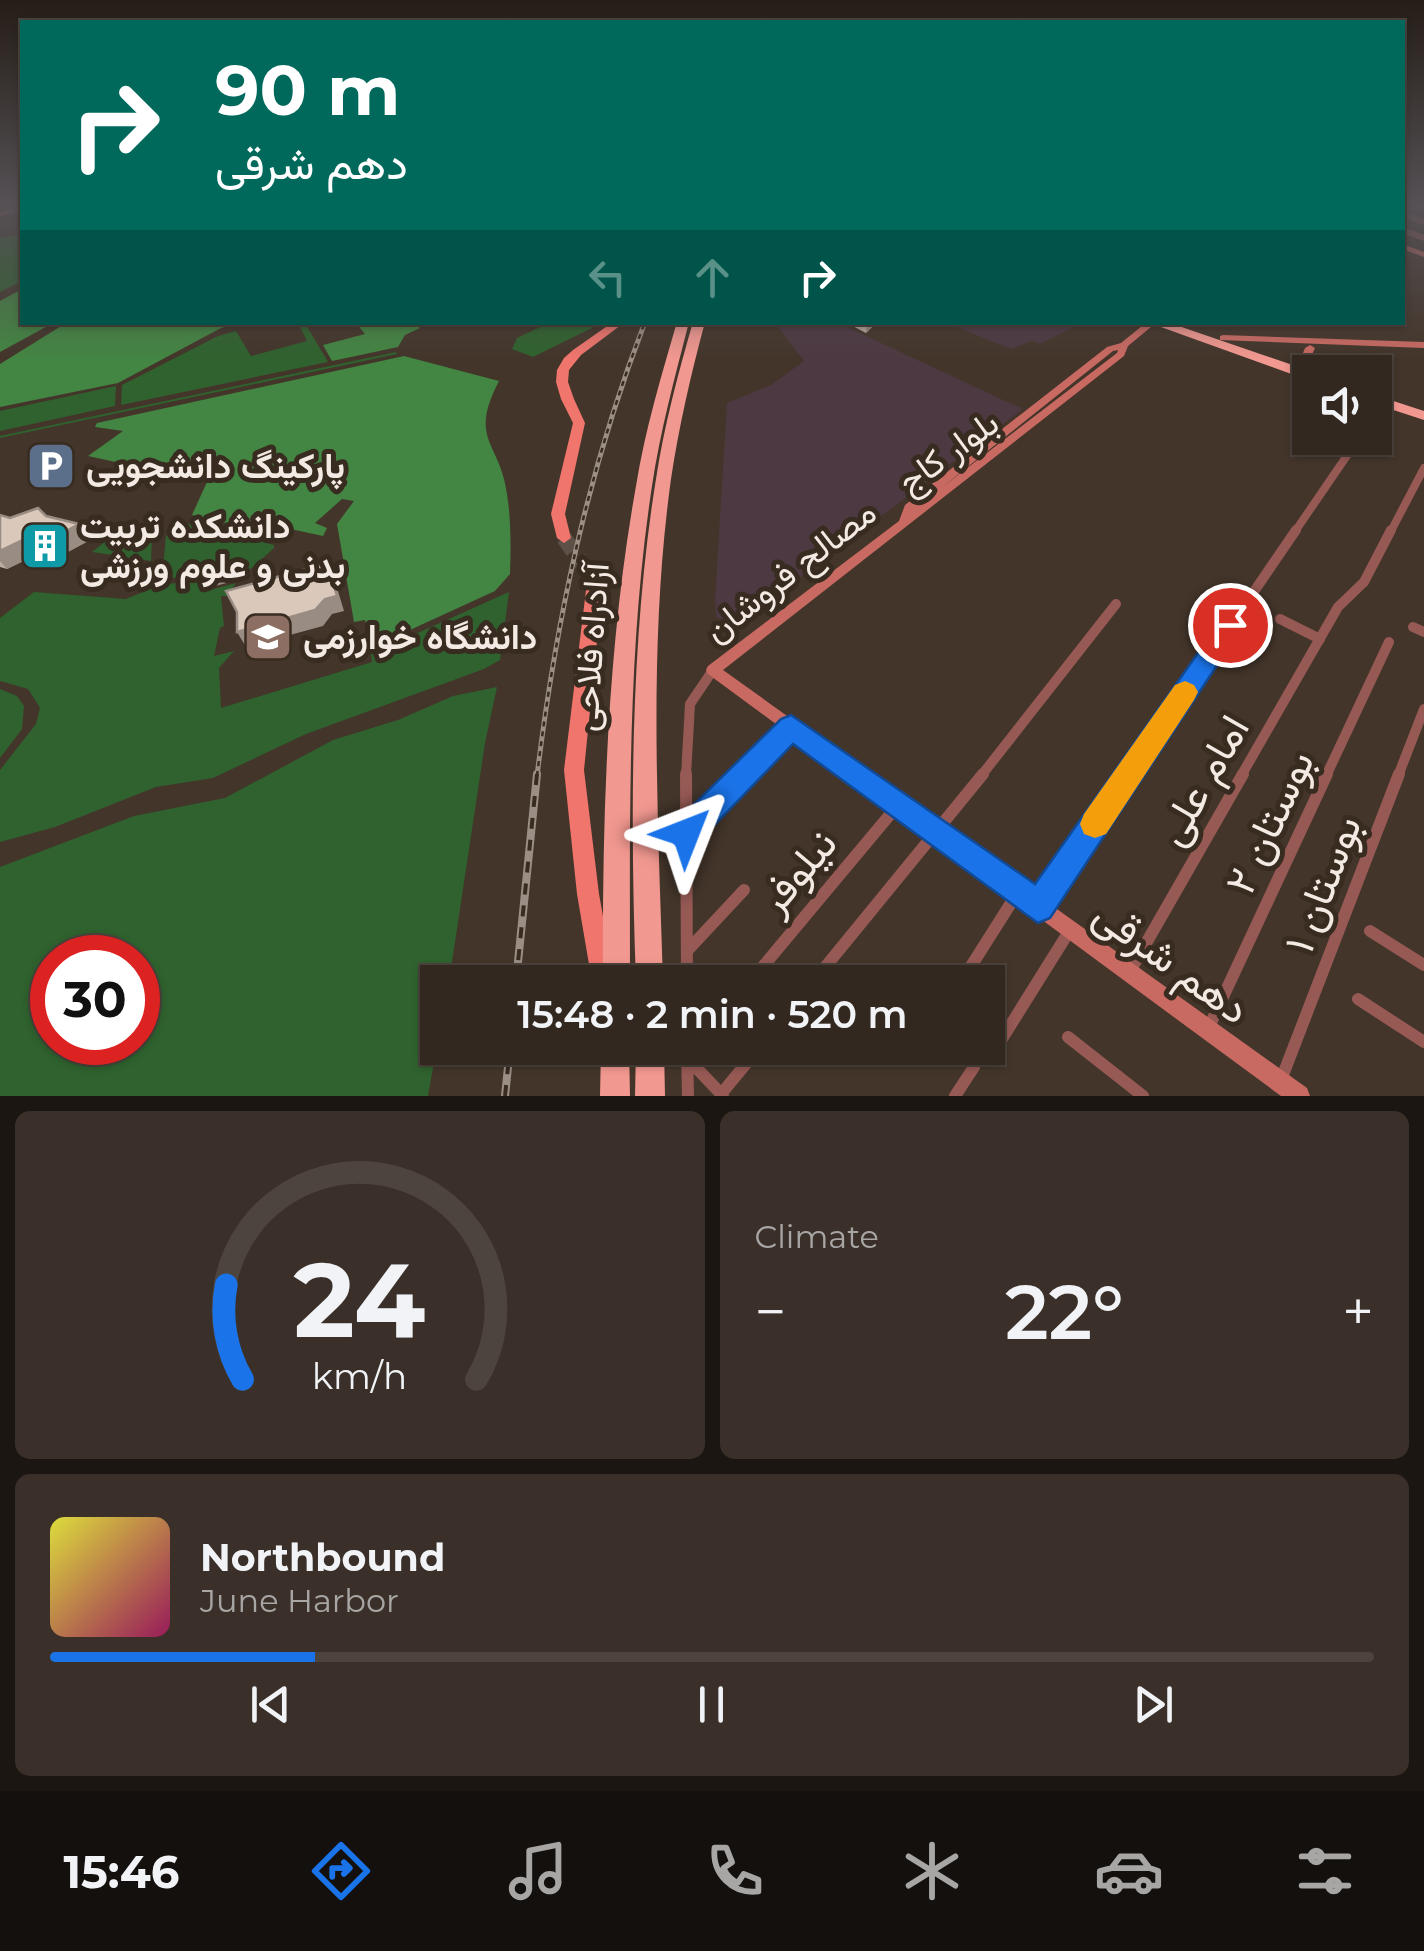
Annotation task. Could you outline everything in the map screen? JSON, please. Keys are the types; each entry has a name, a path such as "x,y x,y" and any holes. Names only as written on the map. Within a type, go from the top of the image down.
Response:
{"highway":[{"name":"آزادراه فلاحی","path":"616,965 622,659 646,486 664,392 682,325"},
{"name":"آزادراه فلاحی","path":"649,965 648,726 658,526 691,349 700,325"},
{"path":"1162,325 1292,370"},
{"path":"1186,325 1292,360"},
{"path":"1195,325 1206,332"},
{"path":"1392,402 1424,405"},
{"path":"1392,406 1424,416"},
{"path":"614,1096 615,1065"},
{"path":"650,1065 650,1096"}],"main road":[{"path":"564,538 558,514 579,423 562,392 562,374 579,348 615,325"},
{"path":"594,582 574,770 602,965"}],"street":[{"path":"1124,345 1149,325"},
{"path":"1224,338 1424,347"},
{"path":"1291,344 1283,346 1293,351 1424,347"},
{"name":"بلوار کاج","path":"904,519 910,508 1008,429 1110,350 1124,345"},
{"name":"بلوار کاج","path":"904,519 919,513 1078,389 1121,354 1124,345"},
{"path":"1307,355 1310,348"},
{"path":"1038,907 1347,455"},
{"name":"امام علی","path":"1129,972 1338,606 1364,582 1424,468"},
{"name":"مصالح فروشان","path":"713,670 904,519"},
{"path":"827,965 937,833 1116,604"},
{"path":"1280,619 1320,639"},
{"name":"بوستان ۲","path":"1208,1030 1389,642"},
{"path":"687,965 690,704 713,670"},
{"name":"دهم شرقی","path":"713,670 1299,1096"},
{"name":"بوستان ۱","path":"1280,1083 1424,710"},
{"path":"686,833 791,727"},
{"name":"نیلوفر","path":"764,965 898,805"},
{"path":"687,951 744,890"},
{"path":"971,965 1018,892"},
{"path":"1005,1034 1070,930"},
{"path":"1370,931 1424,965"},
{"path":"1358,1000 1424,1042"},
{"path":"1068,1037 1143,1096"},
{"path":"688,1096 689,1065"},
{"path":"700,1065 722,1095 746,1065"},
{"path":"955,1096 974,1068"}],"shaded area":[{"path":"777,325 842,325 1023,409 742,621 729,623 716,617 715,599 727,403 771,385 804,361"},
{"path":"952,325 1078,325 1040,344 1032,341 1011,349"}],"green space":[{"path":"0,257 20,257 20,282 0,292"},
{"path":"20,290 20,325 49,325 0,352 0,301"},
{"path":"63,325 234,325 221,328 118,383 0,407 0,364"},
{"path":"299,325 306,325 328,362 121,405 122,385 218,336 236,331 251,356 307,341"},
{"path":"358,325 420,328 405,335 398,347 332,361 323,345 365,334"},
{"path":"545,325 598,325 533,357 512,349 517,338"},
{"path":"397,354 0,438 0,436"},
{"path":"404,356 499,381 490,401 486,429 507,494 510,574 495,591 375,646 371,646 365,620 354,622 337,524 354,501 342,499 315,523 327,528 323,536 286,528 265,532 192,515 207,482 88,456 123,431 95,427 97,423"},
{"path":"116,386 115,406 0,431 0,411"},
{"path":"185,523 274,548 245,574 241,569 214,577 162,578 166,536"},
{"path":"125,526 152,539 151,561 92,552"},
{"path":"209,581 210,590 236,583 227,596 221,596 224,626 220,628 214,656 234,651 219,668 221,708 372,662 371,654 509,592 500,660 306,734 213,778 156,787 55,827 0,842 0,770 36,724 40,708 28,689 0,681 0,618 34,592 126,599 163,584"},
{"path":"497,687 452,965 420,965 420,1065 433,1065 428,1096 0,1096 0,867 134,816 225,798 333,740 398,720 453,696"},
{"path":"0,689 17,696 24,706 22,729 0,758"}],"building":[{"path":"38,508 46,516 79,524 55,537 31,536 0,551 0,515 10,518"},
{"path":"327,563 337,596 325,599 315,610 237,632 237,612 226,591"},
{"path":"236,564 234,573 211,578 211,569"}],"tunnel":[{"path":"564,538 595,582"}],"railway":[{"path":"537,776 554,660 577,546 607,433 644,325"},
{"path":"518,965 537,774"},
{"path":"505,1096 508,1065"}],"slow traffic":[{"path":"1095,824 1185,692"}],"place":[{"name":"پارکینگ دانشجویی","path":"51,466"},
{"name":"دانشکده تربیت بدنی و علوم ورزشی","path":"45,546"},
{"name":"دانشگاه خوارزمی","path":"268,637"}],"route":[{"path":"686,833 791,727 1038,907 1230,625"}]}
